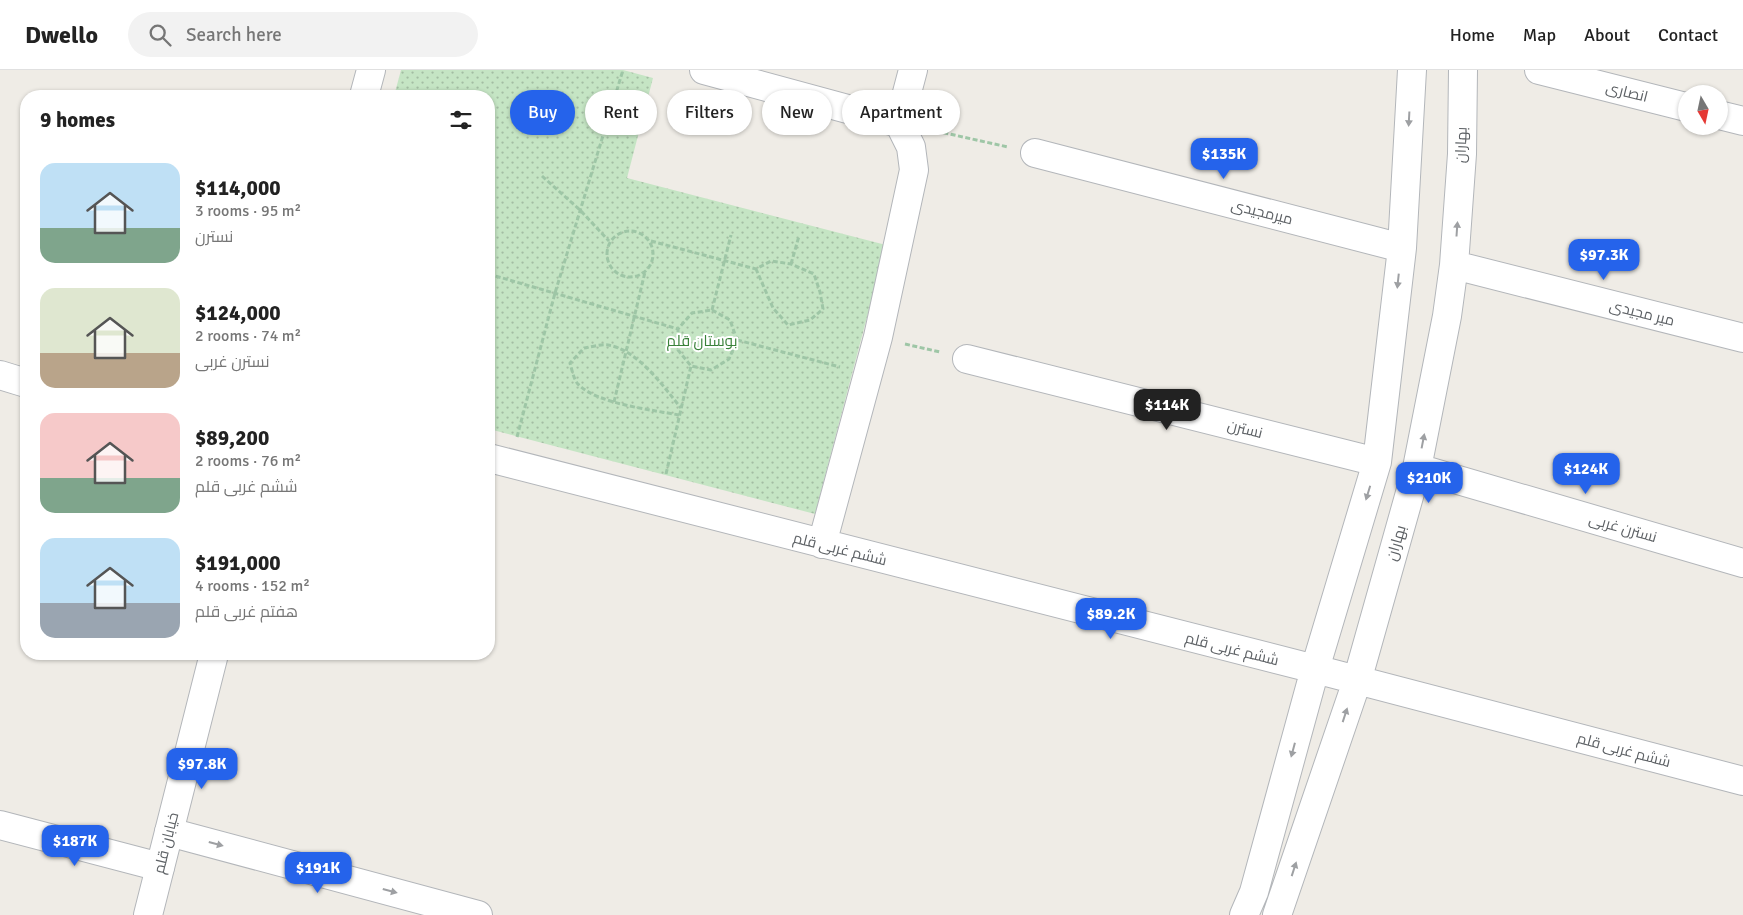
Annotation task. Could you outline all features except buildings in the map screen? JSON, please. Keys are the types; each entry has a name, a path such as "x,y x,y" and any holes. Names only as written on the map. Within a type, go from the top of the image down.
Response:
{"street":[{"path":"366,90 371,70"},
{"path":"704,70 842,108"},
{"path":"908,90 913,70"},
{"path":"1244,915 1254,892 1315,670 1377,462 1402,248 1412,70"},
{"name":"بهاران","path":"1277,915 1356,681 1417,468 1447,316 1454,265 1462,154 1463,70"},
{"name":"انصاری","path":"1539,70 1678,105"},
{"path":"1728,117 1743,121"},
{"path":"822,544 878,338 914,170 911,147 905,135"},
{"name":"میرمجیدی","path":"1035,153 1402,248"},
{"name":"میر مجیدی","path":"1454,265 1743,338"},
{"name":"نسترن","path":"967,359 1377,462"},
{"path":"0,376 20,381"},
{"name":"ششم غربی قلم","path":"499,461 1743,781"},
{"name":"نسترن غربی","path":"1417,468 1743,563"},
{"name":"خیابان قلم","path":"148,915 212,660"},
{"path":"0,825 160,867"},
{"path":"169,832 478,915"}],"path":[{"path":"499,461 555,293 623,70"},
{"path":"953,135 1035,153"},
{"path":"542,176 580,210 609,241"},
{"path":"645,272 630,278 614,272 606,257 609,241 622,231 638,231 651,242 756,269 771,262 791,264 814,274 823,309 810,320 788,325 772,308 756,269"},
{"path":"712,310 731,235"},
{"path":"791,264 799,236"},
{"path":"614,402 645,272 654,258 651,242"},
{"path":"495,276 678,329"},
{"path":"712,310 730,320 737,340 730,360 711,370 691,366 678,350 678,329 692,313 712,310"},
{"path":"878,338 967,359"},
{"path":"737,340 868,374"},
{"path":"679,415 614,402 596,396 578,384 570,364 584,348 607,345 626,352 648,369 681,408"},
{"path":"659,502 691,366"}],"green space":[{"name":"بوستان قلم","path":"401,70 623,70 653,78 650,90 585,90 585,135 638,135 627,178 886,245 815,514 495,431 495,90 396,90"}]}
